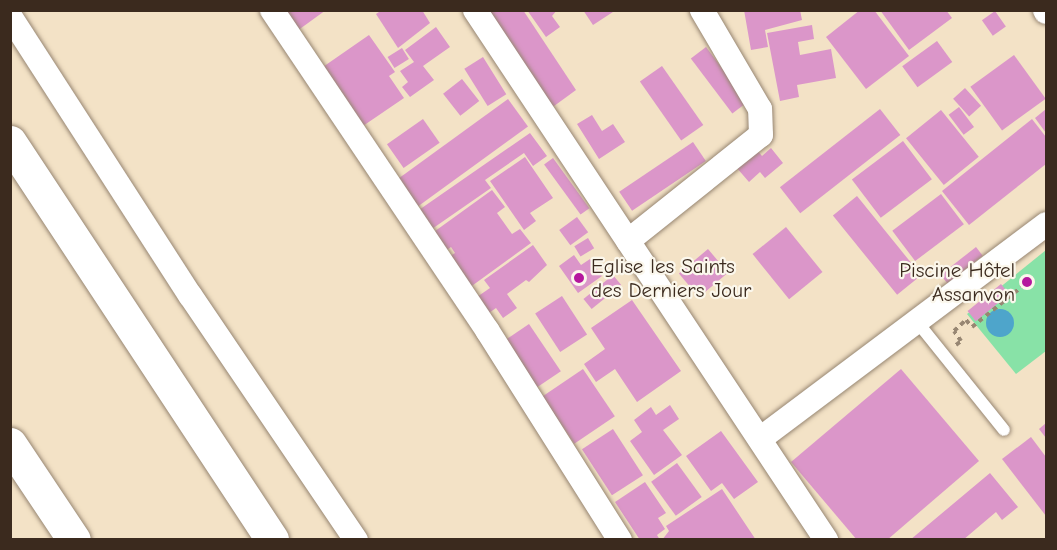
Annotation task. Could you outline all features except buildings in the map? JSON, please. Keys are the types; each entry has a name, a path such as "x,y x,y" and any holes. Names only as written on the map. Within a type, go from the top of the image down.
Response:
{"highway":[{"path":"10,142 272,540"},
{"path":"10,444 74,540"}],"street":[{"path":"272,10 487,330 620,540"},
{"path":"475,10 826,540"},
{"path":"628,241 761,135 760,109 702,10"},
{"path":"10,16 190,295 356,540"},
{"path":"759,439 1047,224"}],"lane":[{"path":"918,322 1004,430"}],"path":[{"path":"944,355 961,341 954,331 966,320 972,327 1030,280"}],"green space":[{"name":"Piscine Hôtel Assanvon","path":"1046,250 1046,351 1016,374 967,314"}],"water":[{"path":"1000,309 1010,313 1014,323 1010,333 1000,337 990,333 986,323 990,313"}],"place":[{"name":"Eglise les Saints des Derniers Jour","path":"579,278"},
{"name":"Piscine Hôtel Assanvon","path":"1027,282"}]}
